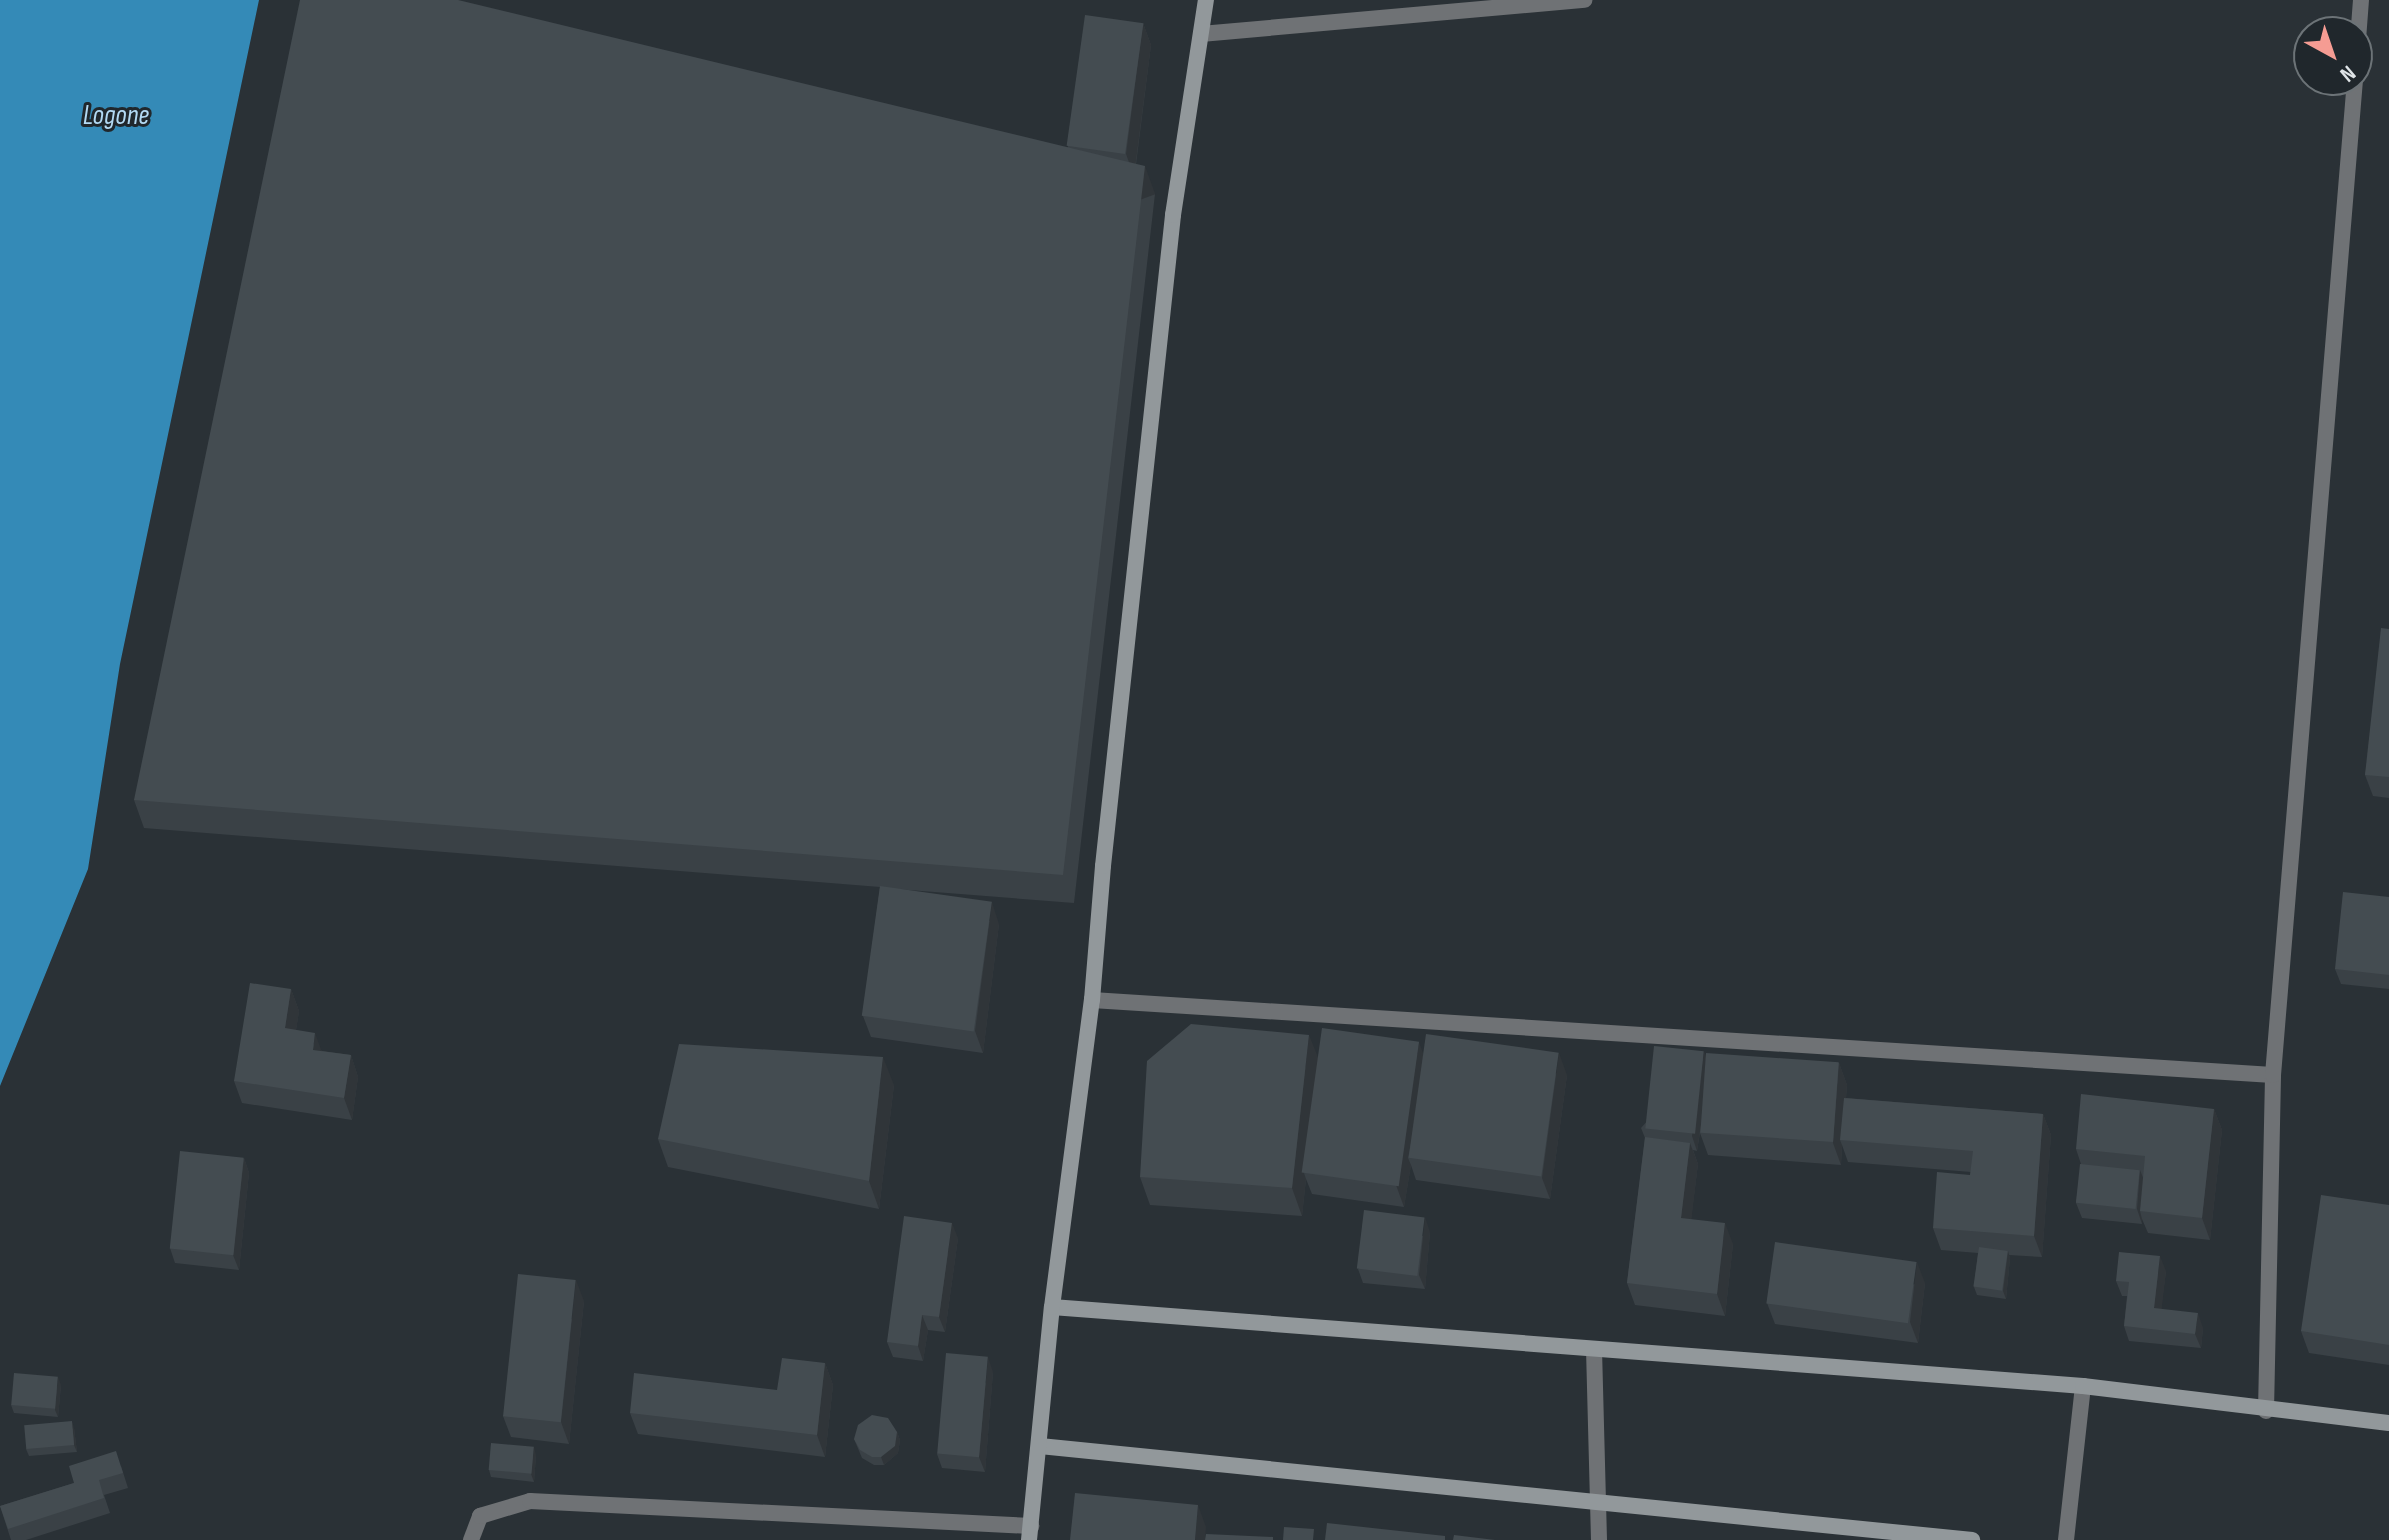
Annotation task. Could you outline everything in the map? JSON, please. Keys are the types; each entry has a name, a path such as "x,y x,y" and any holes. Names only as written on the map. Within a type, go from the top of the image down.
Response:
{"street":[{"path":"471,1540 480,1516 530,1501 1030,1533 1052,1307 1092,1000 1105,850 1173,215 1206,0"},
{"path":"1201,34 1584,0"},
{"path":"2266,1411 2273,1075 2354,96"},
{"path":"1092,1000 2273,1075"},
{"path":"1052,1307 2083,1386 2266,1411 2389,1423"},
{"path":"1594,1349 1599,1540"},
{"path":"2066,1540 2083,1386"},
{"path":"1040,1446 1599,1505 1972,1540"}],"water":[{"name":"Logone","path":"0,0 259,0 120,664 88,869 0,1086"}],"building":[{"path":"300,0 458,0 1145,166 1063,875 134,800"},
{"path":"1085,15 1143,23 1125,154 1067,146"},
{"path":"2381,628 2389,629 2389,777 2365,775"},
{"path":"880,886 992,902 974,1031 862,1016"},
{"path":"2343,892 2389,897 2389,975 2335,969"},
{"path":"250,983 291,989 285,1028 315,1033 313,1050 351,1055 344,1098 234,1081"},
{"path":"1191,1024 1309,1035 1292,1188 1140,1177 1147,1061"},
{"path":"1322,1028 1419,1042 1399,1186 1302,1173"},
{"path":"1426,1034 1559,1053 1541,1176 1409,1158"},
{"path":"679,1044 883,1057 869,1181 658,1139"},
{"path":"1654,1046 1704,1051 1695,1134 1645,1129"},
{"path":"1706,1053 1839,1062 1833,1142 1700,1133"},
{"path":"2081,1094 2214,1109 2202,1218 2140,1211 2145,1156 2076,1149"},
{"path":"1844,1098 2043,1114 2034,1236 1933,1228 1937,1172 1970,1175 1973,1151 1840,1140"},
{"path":"1645,1137 1690,1143 1681,1218 1725,1223 1717,1294 1627,1283"},
{"path":"180,1151 244,1158 233,1255 170,1248"},
{"path":"2080,1164 2140,1170 2136,1209 2076,1203"},
{"path":"2321,1195 2389,1205 2389,1345 2301,1331"},
{"path":"1364,1210 1425,1217 1417,1276 1357,1269"},
{"path":"904,1216 952,1223 939,1317 922,1315 918,1346 887,1342"},
{"path":"1775,1242 1917,1262 1908,1323 1766,1303"},
{"path":"1979,1247 2008,1251 2002,1291 1973,1287"},
{"path":"2119,1252 2160,1256 2154,1308 2198,1313 2195,1334 2124,1326 2129,1282 2116,1281"},
{"path":"518,1274 576,1280 561,1422 503,1416"},
{"path":"946,1353 988,1357 979,1457 937,1454"},
{"path":"782,1358 825,1363 817,1435 630,1413 634,1373 777,1390"},
{"path":"14,1373 58,1377 55,1409 11,1405"},
{"path":"872,1415 888,1418 897,1432 895,1446 881,1457 872,1457 860,1450 854,1439 858,1425"},
{"path":"72,1421 74,1445 26,1449 24,1425"},
{"path":"491,1443 534,1447 531,1474 489,1470"},
{"path":"116,1451 123,1473 99,1480 104,1498 8,1529 0,1506 74,1483 69,1466"},
{"path":"1075,1493 1198,1505 1195,1540 1070,1540"},
{"path":"1327,1523 1445,1536 1445,1540 1325,1540"},
{"path":"1284,1527 1314,1529 1313,1540 1283,1540"},
{"path":"1206,1534 1273,1537 1273,1540 1205,1540"},
{"path":"1454,1535 1495,1540 1453,1540"}]}
